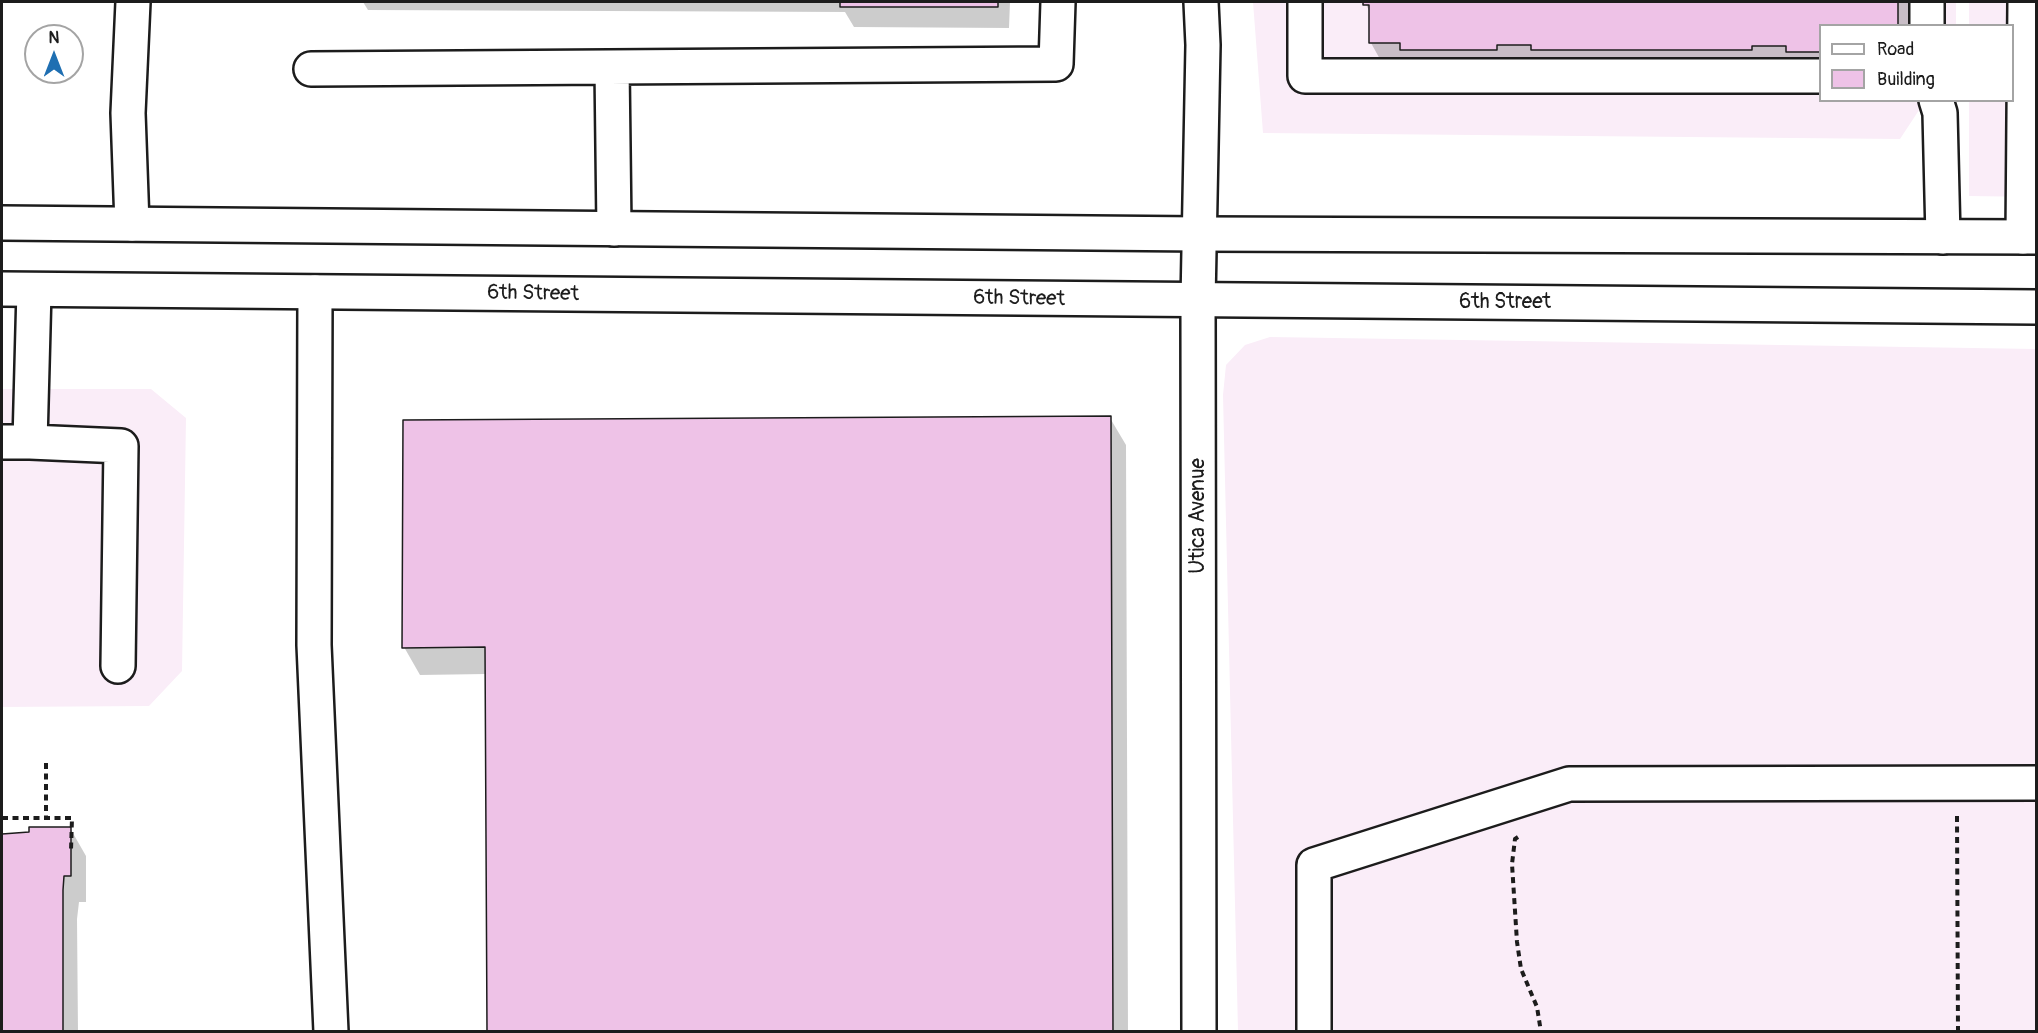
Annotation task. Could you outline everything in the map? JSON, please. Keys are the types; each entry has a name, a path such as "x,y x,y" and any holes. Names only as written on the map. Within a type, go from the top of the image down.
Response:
{"main road":[{"path":"132,224 128,113 133,2"},
{"path":"311,69 1056,64 1058,2"},
{"name":"Utica Avenue","path":"1200,1032 1198,301 1203,45 1201,2"},
{"path":"1305,2 1305,76 1819,76"},
{"path":"1927,2 1927,24"},
{"path":"2,223 1200,234 2030,237 2025,2"},
{"path":"612,67 614,229"},
{"path":"1937,102 1940,113 1943,237"},
{"name":"6th Street","path":"2,289 1198,301 2037,306"},
{"path":"34,290 16,442 120,446 118,666"},
{"path":"315,292 314,645 331,1032"},
{"path":"1314,1032 1314,864 1569,784 2037,783"}],"path":[{"path":"46,763 46,818"},
{"path":"1957,815 1968,815"},
{"path":"2,818 72,818 71,850"},
{"path":"1957,822 1958,1032"},
{"path":"1522,834 1515,839 1512,864 1517,942 1521,969 1537,1006 1541,1032"}],"shaded area":[{"path":"1253,2 1956,2 1956,24 1819,24 1819,102 1924,102 1900,139 1263,133"},
{"path":"1969,2 2036,2 2036,197 1969,196 1969,102 2014,102 2014,24 1969,24"},
{"path":"1270,337 2036,349 2036,1031 1238,1031 1223,395 1226,365 1245,345"},
{"path":"2,389 151,389 186,418 182,671 149,706 2,707"}],"building":[{"path":"840,2 998,2 998,7 840,7"},
{"path":"1363,2 1898,2 1898,24 1819,24 1819,52 1786,52 1786,46 1752,46 1752,50 1531,50 1531,45 1497,45 1497,50 1400,50 1400,43 1369,43 1369,5 1363,5"},
{"path":"1111,416 1113,1032 487,1032 485,647 402,648 403,420"},
{"path":"29,827 71,827 71,876 64,876 63,890 63,1032 2,1032 2,834 29,832"}]}
